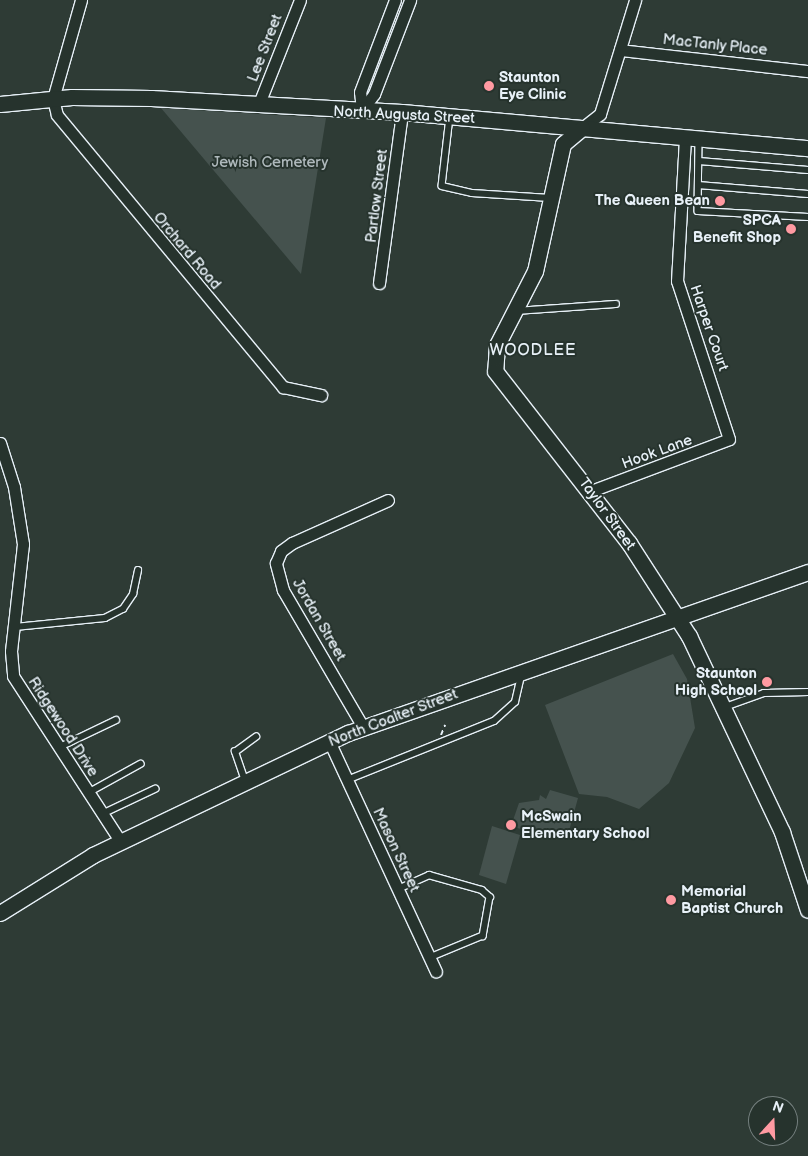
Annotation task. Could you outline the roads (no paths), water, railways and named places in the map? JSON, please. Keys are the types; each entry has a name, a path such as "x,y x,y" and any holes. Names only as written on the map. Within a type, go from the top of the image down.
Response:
{"street":[{"path":"53,99 81,0"},
{"name":"Lee Street","path":"258,106 300,0"},
{"path":"362,110 360,92 395,0"},
{"path":"362,110 374,94 410,0"},
{"path":"582,128 600,114 635,0"},
{"name":"MacTanly Place","path":"620,50 808,71"},
{"name":"North Augusta Street","path":"0,104 53,99 122,97 258,106 402,112 808,148"},
{"name":"Orchard Road","path":"53,99 56,115 94,163 282,387 320,395"},
{"name":"Partlow Street","path":"378,283 402,112"},
{"name":"Taylor Street","path":"582,128 563,144 534,271 495,350 497,374 591,492 676,617 725,707 782,832 808,910"},
{"name":"Harper Court","path":"692,137 677,281 729,436"},
{"name":"Hook Lane","path":"591,492 724,444 729,436"},
{"name":"Ridgewood Drive","path":"0,444 5,474 23,544 16,627 10,656 15,681 121,842"},
{"name":"Jordan Street","path":"363,727 283,590 276,567 284,548 388,500"},
{"name":"North Coalter Street","path":"0,913 121,842 245,781 363,727 808,572"},
{"name":"Mason Street","path":"330,741 436,971"}],"lane":[{"path":"450,116 442,186 472,193 552,198"},
{"path":"692,137 699,161 698,211 808,217"},
{"path":"699,161 808,170"},
{"path":"698,185 808,194"},
{"path":"515,312 616,304"},
{"path":"16,627 105,618 123,609 133,594 138,571"},
{"path":"347,780 494,722 518,698 522,671"},
{"path":"725,707 772,691 808,692"},
{"path":"58,748 116,720"},
{"path":"245,781 234,752 256,737"},
{"path":"88,793 140,764"},
{"path":"102,814 155,788"},
{"path":"397,889 430,875 482,890 490,897 483,936 430,958"}],"place":[{"name":"Staunton Eye Clinic","path":"489,86"},
{"name":"The Queen Bean","path":"720,201"},
{"name":"SPCA Benefit Shop","path":"791,229"},
{"name":"Staunton High School","path":"767,682"},
{"name":"McSwain Elementary School","path":"511,825"},
{"name":"Memorial Baptist Church","path":"671,900"}],"district":[{"name":"WOODLEE","path":"533,351"}],"park label":[{"name":"Jewish Cemetery","path":"270,163"}]}
